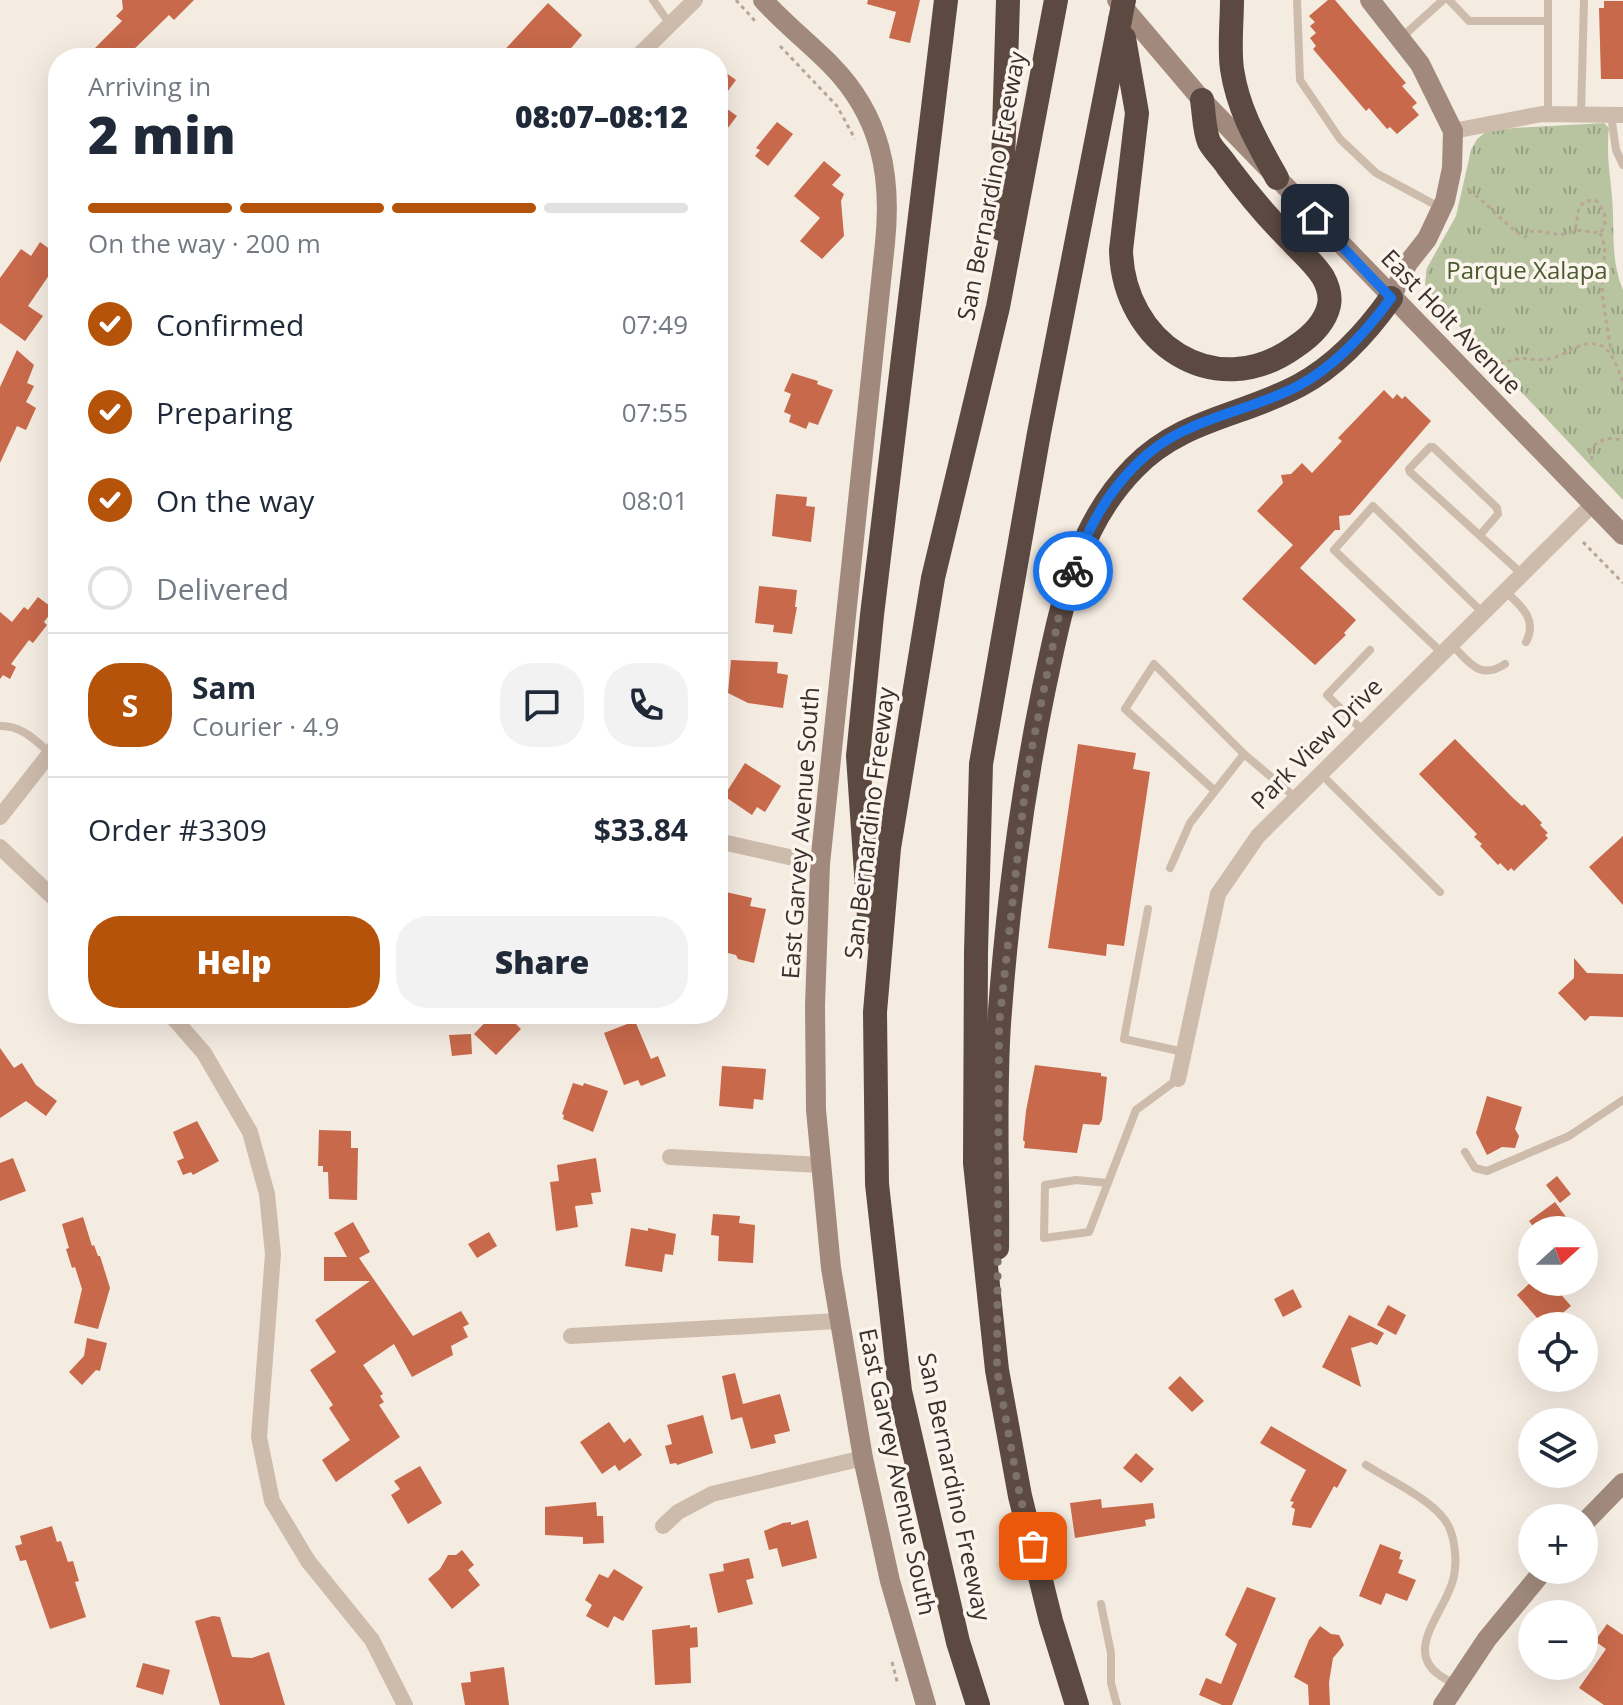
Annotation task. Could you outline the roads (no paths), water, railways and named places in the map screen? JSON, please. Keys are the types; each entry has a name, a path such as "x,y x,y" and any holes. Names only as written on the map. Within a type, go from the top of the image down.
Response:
{"highway":[{"path":"875,1012 858,756 873,599 946,0"},
{"path":"998,307 1008,0"},
{"path":"1232,0 1231,66 1239,102 1247,125 1277,178"},
{"path":"1077,1705 1051,1621 1020,1496 997,1370 975,1163 976,952 981,764 1039,433 1108,88 1120,7"},
{"path":"1120,7 1137,113 1121,273 1136,313 1160,343 1194,363 1228,369 1259,365 1275,360 1300,344 1320,325 1326,315 1330,293 1318,269 1256,205 1208,141 1202,100"},
{"name":"San Bernardino Freeway","path":"978,1705 958,1642 900,1391 877,1184 875,1012 889,848 933,578 998,307 1054,12"},
{"path":"997,1370 999,1025 1014,871 1027,772 1060,611 1082,542 1098,512 1145,456 1188,429 1312,378 1370,328 1391,298"}],"street":[{"path":"645,48 695,0"},
{"name":"East Garvey Avenue South","path":"763,0 833,67 852,91 880,146 887,178 885,243 820,864 815,1018 821,1165 838,1321 890,1581 926,1705"},
{"path":"1370,0 1420,64 1453,131 1452,168 1442,209 1427,239 1408,263 1391,298"},
{"name":"East Holt Avenue","path":"1120,7 1202,100 1623,535"},
{"path":"1453,131 1548,114 1617,115"},
{"name":"Park View Drive","path":"1178,1079 1218,894 1258,836 1594,503"},
{"path":"0,817 48,756"},
{"path":"728,843 820,864"},
{"path":"0,847 48,893"},
{"path":"179,1024 204,1053 250,1132 267,1194 273,1254 259,1437 272,1501 308,1561 372,1640 405,1705"},
{"path":"670,1157 821,1165"},
{"path":"571,1336 838,1321"},
{"path":"663,1526 678,1512 712,1494 863,1458"},
{"path":"1598,1509 1623,1483"},
{"path":"1443,1705 1487,1639 1532,1584"}],"lane":[{"path":"653,0 669,23"},
{"path":"1297,0 1300,80 1340,139 1376,173 1442,209"},
{"path":"1401,39 1443,0"},
{"path":"1449,0 1469,21 1548,21"},
{"path":"1548,0 1548,114"},
{"path":"1581,114 1584,0"},
{"path":"1617,115 1616,150 1623,165"},
{"path":"1480,535 1498,514 1497,508 1430,447 1409,469 1410,472 1522,574"},
{"path":"1483,613 1373,506 1334,550 1447,649 1486,672 1505,664"},
{"path":"1505,591 1527,614 1531,623 1526,642"},
{"path":"1364,731 1327,695 1370,650"},
{"path":"1215,791 1125,709 1154,664 1244,754 1296,798"},
{"path":"0,726 26,733 48,745"},
{"path":"1170,868 1190,823 1244,754"},
{"path":"1321,774 1440,892"},
{"path":"1148,909 1124,1039 1184,1052"},
{"path":"1108,1183 1076,1180 1045,1185 1044,1238 1089,1232 1108,1183 1136,1110 1178,1079"},
{"path":"1465,1152 1475,1168 1487,1171 1569,1136 1623,1100"},
{"path":"1366,1465 1432,1505 1449,1525 1455,1558 1454,1577 1429,1627 1426,1649 1430,1667 1439,1677 1457,1684"},
{"path":"1101,1604 1111,1653 1111,1683 1117,1705"}],"park label":[{"name":"Parque Xalapa","path":"1527,271"}]}
